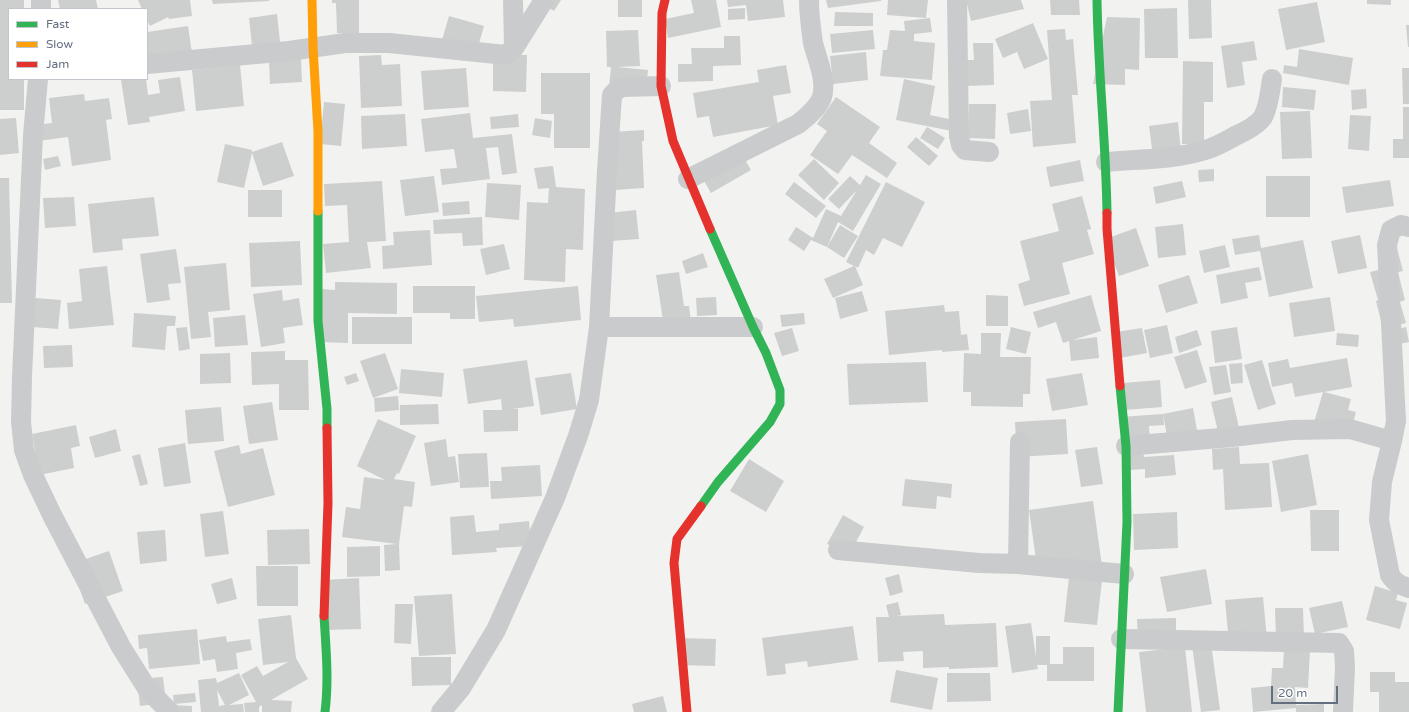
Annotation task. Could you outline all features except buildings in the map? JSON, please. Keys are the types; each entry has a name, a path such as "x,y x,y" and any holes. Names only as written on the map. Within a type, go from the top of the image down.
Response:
{"street":[{"path":"312,0 318,132 318,321 327,409 328,503 323,610 327,656 327,697 325,712"},
{"path":"513,0 514,48"},
{"path":"148,64 288,52 345,43 389,43 506,55 514,48 544,0"},
{"path":"665,0 662,13 661,86 673,141 688,179 753,327 766,353 780,390 780,404 770,422 718,482 677,539 674,563 687,712"},
{"path":"688,179 798,124 813,112 822,97 823,83 813,41 809,0"},
{"path":"957,0 959,136 961,145 965,150 989,152"},
{"path":"1097,0 1098,52 1106,162 1107,229 1126,446 1127,522 1118,712"},
{"path":"1106,162 1168,158 1190,154 1206,150 1243,132 1258,123 1262,117 1266,108 1272,79"},
{"path":"38,80 33,135 22,378 21,422 24,450 33,475 52,515 121,647 148,690 170,712"},
{"path":"441,712 461,688 496,630 555,498 578,436 589,400 599,327 612,95 622,87 661,86"},
{"path":"1409,227 1401,225 1391,230 1387,245 1396,421 1382,482 1379,520 1390,575 1393,581 1409,588"},
{"path":"599,327 753,327"},
{"path":"1126,446 1232,438 1292,430 1350,429 1392,441"},
{"path":"1018,564 1020,442"},
{"path":"838,550 1124,574"},
{"path":"1121,639 1339,643 1344,651 1343,712"}],"traffic: fast":[{"path":"1097,0 1107,213"},
{"path":"318,211 318,321 327,409 327,428"},
{"path":"701,506 718,482 770,422 780,404 780,390 766,353 710,229"},
{"path":"1118,712 1127,522 1126,446 1120,386"},
{"path":"324,616 327,676 325,712"}],"traffic: slow":[{"path":"312,0 318,132 318,211"}],"traffic: jam":[{"path":"665,0 662,13 661,86 673,141 710,229"},
{"path":"1107,213 1120,386"},
{"path":"324,616 328,503 327,428"},
{"path":"687,712 674,563 677,539 701,506"}]}
